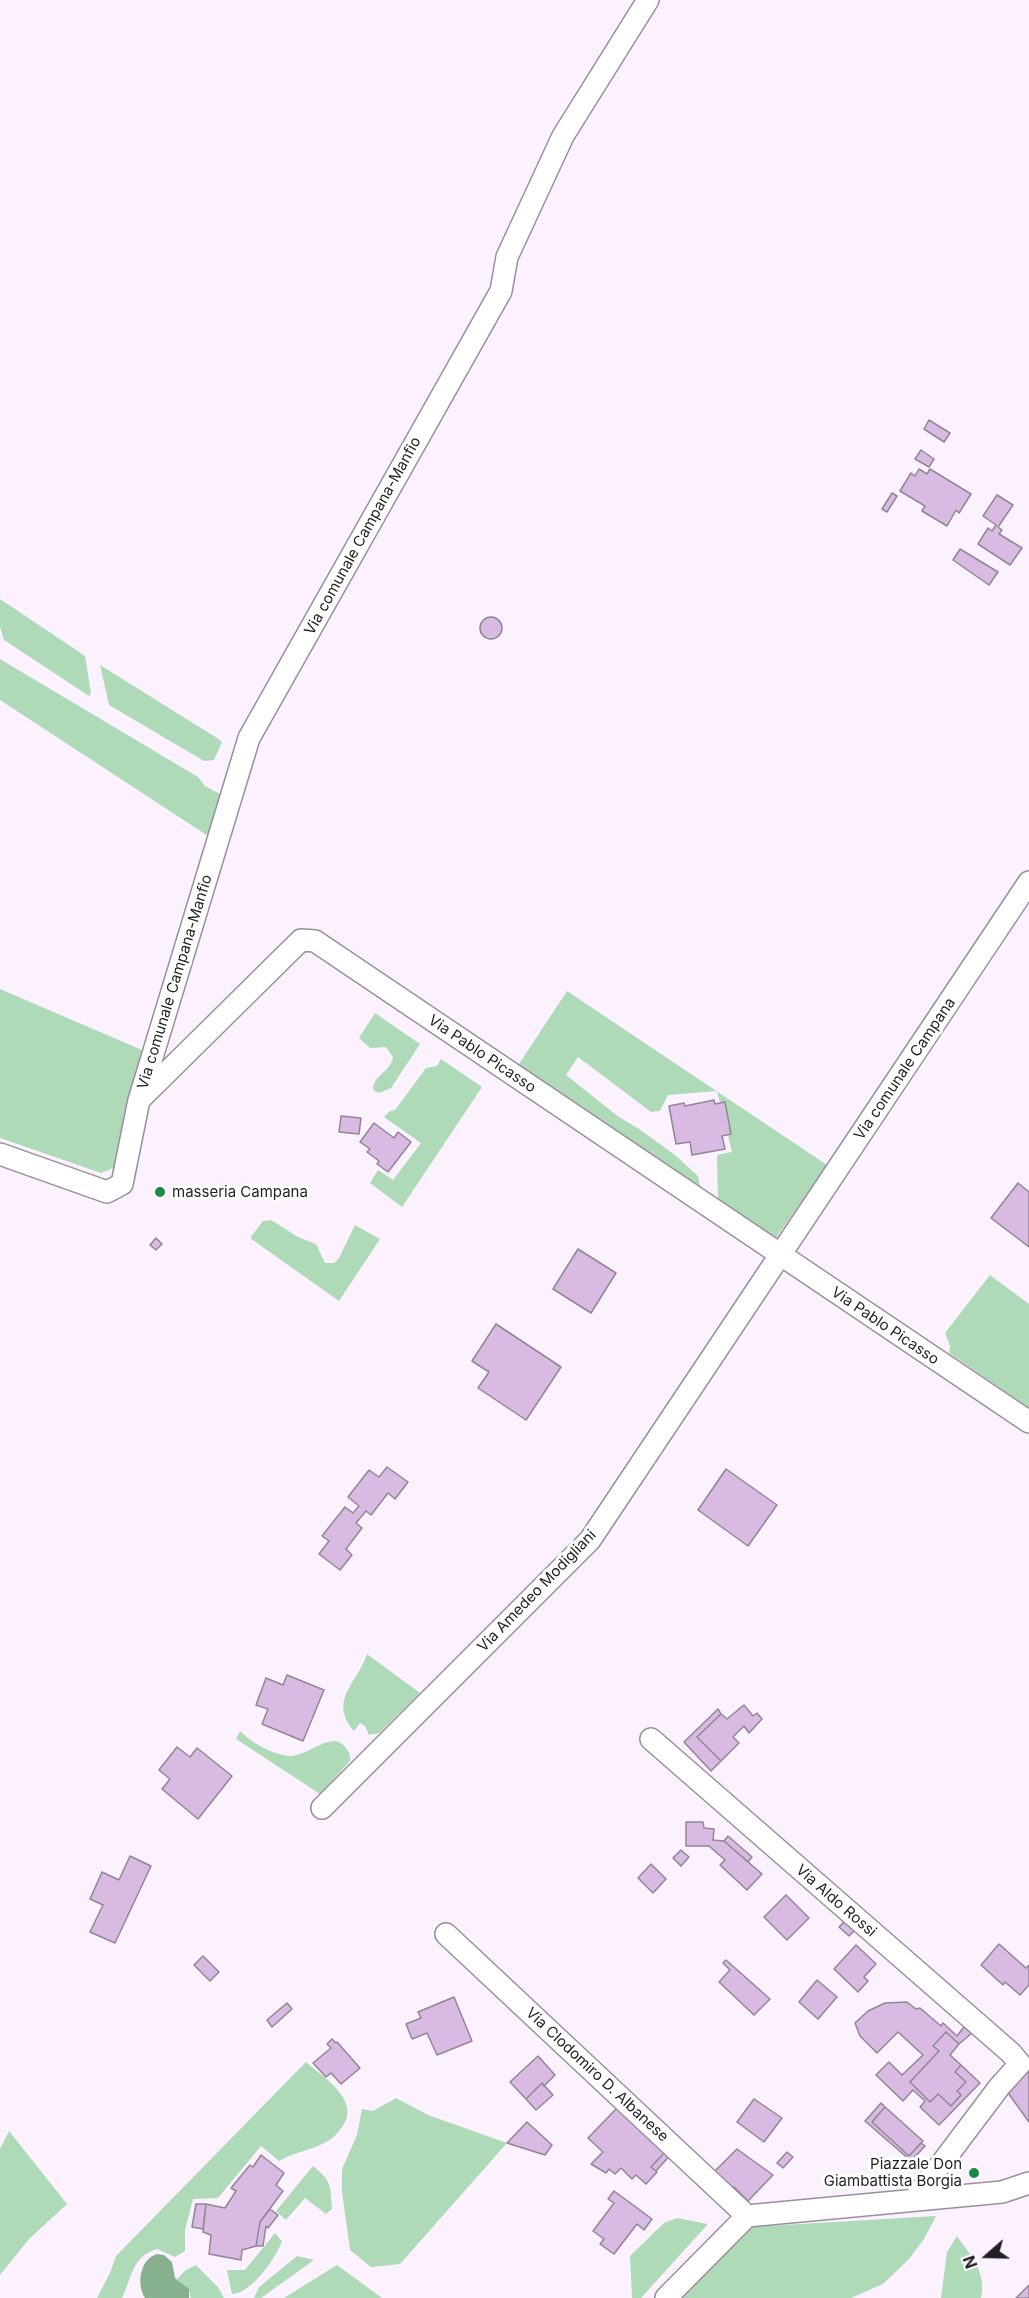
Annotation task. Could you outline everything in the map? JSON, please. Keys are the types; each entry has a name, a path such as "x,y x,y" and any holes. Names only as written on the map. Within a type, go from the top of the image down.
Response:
{"street":[{"name":"Via comunale Campana-Manfio","path":"139,1100 249,738 501,291 507,257 563,136 648,0"},
{"name":"Via comunale Campana","path":"781,1257 1029,882"},
{"name":"Via Pablo Picasso","path":"139,1100 300,940 315,941 1029,1422"},
{"path":"0,1154 107,1192 122,1184 139,1100"},
{"name":"Via Amedeo Modigliani","path":"322,1808 590,1540 781,1257"},
{"name":"Via Aldo Rossi","path":"651,1739 1011,2053 1020,2064 1000,2086 914,2200"},
{"name":"Via Clodomiro D. Albanese","path":"446,1934 747,2216"},
{"path":"666,2298 747,2216 1002,2192 1029,2183"}],"shaded area":[{"path":"0,599 85,656 91,693 89,696 4,640 0,627"},
{"path":"0,659 198,777 205,786 220,794 208,836 0,700"},
{"path":"100,665 222,742 214,760 204,761 109,705"},
{"path":"0,989 142,1050 116,1167 101,1173 0,1138"},
{"path":"567,991 716,1091 668,1095 660,1111 651,1112 578,1057 566,1075 619,1117 675,1155 698,1176 701,1190 515,1070"},
{"path":"375,1013 420,1044 391,1088 379,1093 374,1091 373,1086 393,1057 386,1047 370,1048 359,1038"},
{"path":"441,1059 482,1087 402,1207 370,1183 378,1170 393,1180 421,1143 384,1117 390,1111 395,1110 426,1068 437,1066"},
{"path":"717,1091 827,1165 776,1238 718,1199 717,1155 732,1152"},
{"path":"271,1220 298,1237 316,1244 325,1263 334,1263 339,1258 355,1225 380,1239 339,1301 250,1238 263,1221"},
{"path":"990,1275 1029,1304 1029,1408 949,1353 950,1346 945,1333"},
{"path":"367,1654 420,1693 379,1733 369,1735 365,1726 360,1723 354,1731 344,1710 347,1692"},
{"path":"240,1731 263,1748 290,1756 334,1741 346,1748 350,1761 320,1794 236,1739"},
{"path":"306,2062 337,2089 347,2106 344,2124 337,2134 322,2144 279,2161 261,2146 218,2198 193,2199 185,2230 185,2251 175,2257 157,2249 149,2252 134,2268 122,2298 97,2298 116,2256"},
{"path":"396,2098 428,2115 507,2143 400,2264 371,2267 350,2250 342,2192 342,2169 357,2135 362,2109 373,2111"},
{"path":"9,2131 67,2204 29,2239 0,2275 0,2149"},
{"path":"313,2166 329,2184 332,2209 326,2214 305,2198 286,2220 276,2211"},
{"path":"936,2216 924,2239 909,2259 883,2284 851,2298 683,2298 750,2227"},
{"path":"677,2218 708,2224 641,2298 632,2298 630,2256 664,2223"},
{"path":"275,2233 282,2241 269,2265 255,2282 232,2294 227,2270 245,2270"},
{"path":"957,2236 980,2273 981,2298 941,2298 947,2252"},
{"path":"157,2254 164,2255 172,2262 175,2278 189,2289 189,2298 145,2298 141,2286 141,2273 147,2261"},
{"path":"297,2256 314,2260 261,2298 254,2298 259,2287"},
{"path":"196,2265 218,2287 224,2298 191,2298 189,2291 177,2279 186,2270"},
{"path":"337,2265 382,2298 284,2298"}],"building":[{"path":"929,420 950,433 944,442 924,429"},
{"path":"921,450 934,459 929,467 915,459"},
{"path":"919,469 927,474 930,469 971,494 959,513 956,510 947,526 922,511 925,506 900,491 911,473 915,476"},
{"path":"892,493 897,496 887,512 882,509"},
{"path":"997,495 1013,505 998,527 1002,530 999,534 1022,548 1010,565 978,544 988,528 992,531 996,525 983,516"},
{"path":"960,549 998,572 989,585 953,560"},
{"path":"491,617 499,620 502,628 499,636 491,639 483,636 480,628 483,620"},
{"path":"714,1100 715,1104 725,1102 731,1134 722,1136 725,1149 692,1155 690,1142 676,1144 669,1106 684,1103 685,1106"},
{"path":"341,1116 361,1118 359,1134 339,1132"},
{"path":"374,1123 394,1138 398,1132 411,1142 388,1172 377,1164 379,1161 367,1152 370,1149 360,1142"},
{"path":"1018,1183 1029,1192 1029,1247 991,1218"},
{"path":"156,1238 162,1244 156,1250 150,1245"},
{"path":"578,1249 616,1273 591,1313 553,1289"},
{"path":"496,1324 561,1367 526,1420 478,1388 489,1372 472,1361"},
{"path":"387,1467 408,1482 395,1499 388,1493 371,1515 366,1511 356,1523 362,1528 346,1549 352,1555 340,1570 319,1554 329,1541 322,1536 345,1507 353,1513 359,1506 348,1497 369,1470 379,1477"},
{"path":"726,1469 777,1505 748,1546 698,1510"},
{"path":"287,1675 324,1690 303,1741 262,1724 268,1709 256,1705 266,1678 283,1685"},
{"path":"744,1705 753,1716 757,1713 762,1719 749,1733 744,1726 733,1737 739,1743 721,1761 697,1737 721,1714 727,1719"},
{"path":"718,1709 721,1714 697,1737 721,1761 711,1771 684,1742"},
{"path":"177,1747 190,1757 197,1748 232,1776 198,1819 162,1789 170,1779 159,1770"},
{"path":"686,1822 703,1822 704,1828 714,1829 713,1840 724,1841 762,1874 747,1890 720,1865 725,1860 709,1846 686,1846"},
{"path":"728,1836 752,1857 748,1862 724,1841"},
{"path":"681,1850 689,1857 681,1866 673,1858"},
{"path":"130,1856 151,1866 115,1943 90,1932 103,1905 90,1899 102,1872 119,1880"},
{"path":"651,1864 666,1879 653,1893 638,1878"},
{"path":"786,1895 809,1918 787,1940 764,1917"},
{"path":"845,1921 855,1930 849,1936 839,1927"},
{"path":"999,1944 1026,1968 1029,1965 1029,1985 1020,1995 1005,1982 1003,1985 981,1965"},
{"path":"856,1945 876,1964 864,1977 868,1981 858,1992 834,1969"},
{"path":"203,1956 219,1972 210,1981 194,1965"},
{"path":"726,1960 770,1999 754,2015 719,1982 730,1970 723,1963"},
{"path":"817,1980 837,1997 818,2019 799,2002"},
{"path":"454,1997 472,2041 437,2055 427,2033 412,2039 406,2024 421,2018 418,2012"},
{"path":"907,2002 916,2009 920,2008 941,2026 943,2023 957,2036 964,2027 972,2033 959,2044 946,2032 933,2046 939,2051 910,2082 930,2102 938,2094 951,2106 961,2095 957,2091 966,2082 955,2072 961,2065 980,2083 939,2125 920,2107 925,2101 913,2090 903,2101 876,2075 889,2062 902,2075 923,2055 898,2032 877,2053 860,2036 855,2023 868,2011 885,2003"},
{"path":"287,2003 292,2009 272,2027 267,2020"},
{"path":"946,2032 959,2044 950,2055 961,2065 955,2072 966,2082 957,2091 961,2095 951,2106 938,2094 930,2102 910,2082 939,2051 933,2046"},
{"path":"332,2039 360,2068 341,2084 331,2073 326,2077 313,2063 331,2048 327,2044"},
{"path":"538,2056 555,2075 544,2086 542,2083 526,2099 510,2082"},
{"path":"1029,2071 1029,2122 1006,2090"},
{"path":"542,2083 553,2095 536,2110 526,2099"},
{"path":"754,2099 782,2118 764,2142 737,2122"},
{"path":"881,2103 885,2107 872,2122 909,2156 921,2143 925,2146 911,2161 865,2121"},
{"path":"885,2107 923,2141 909,2156 872,2122"},
{"path":"617,2108 665,2152 651,2167 657,2172 646,2184 636,2175 632,2179 621,2168 615,2174 609,2169 606,2173 591,2164 603,2152 588,2138"},
{"path":"527,2122 552,2145 545,2155 507,2143"},
{"path":"647,2128 673,2152 656,2171 651,2167 665,2152 642,2133"},
{"path":"737,2149 773,2175 748,2201 734,2187 731,2190 713,2173"},
{"path":"787,2152 793,2157 783,2168 777,2163"},
{"path":"261,2155 284,2173 276,2185 283,2191 260,2222 256,2246 242,2250 241,2260 209,2254 211,2235 203,2232 206,2204 225,2208 236,2191 231,2188 250,2165 253,2167"},
{"path":"614,2191 652,2219 644,2230 637,2224 614,2254 600,2244 604,2239 593,2231 614,2203 608,2199"},
{"path":"196,2204 206,2204 203,2229 192,2227"},
{"path":"270,2209 278,2215 268,2228 266,2226 263,2246 256,2246 260,2222"},
{"path":"1029,2285 1029,2298 1016,2298"}],"place":[{"name":"masseria Campana","path":"160,1192"},
{"name":"Piazzale Don Giambattista Borgia","path":"974,2173"}]}
